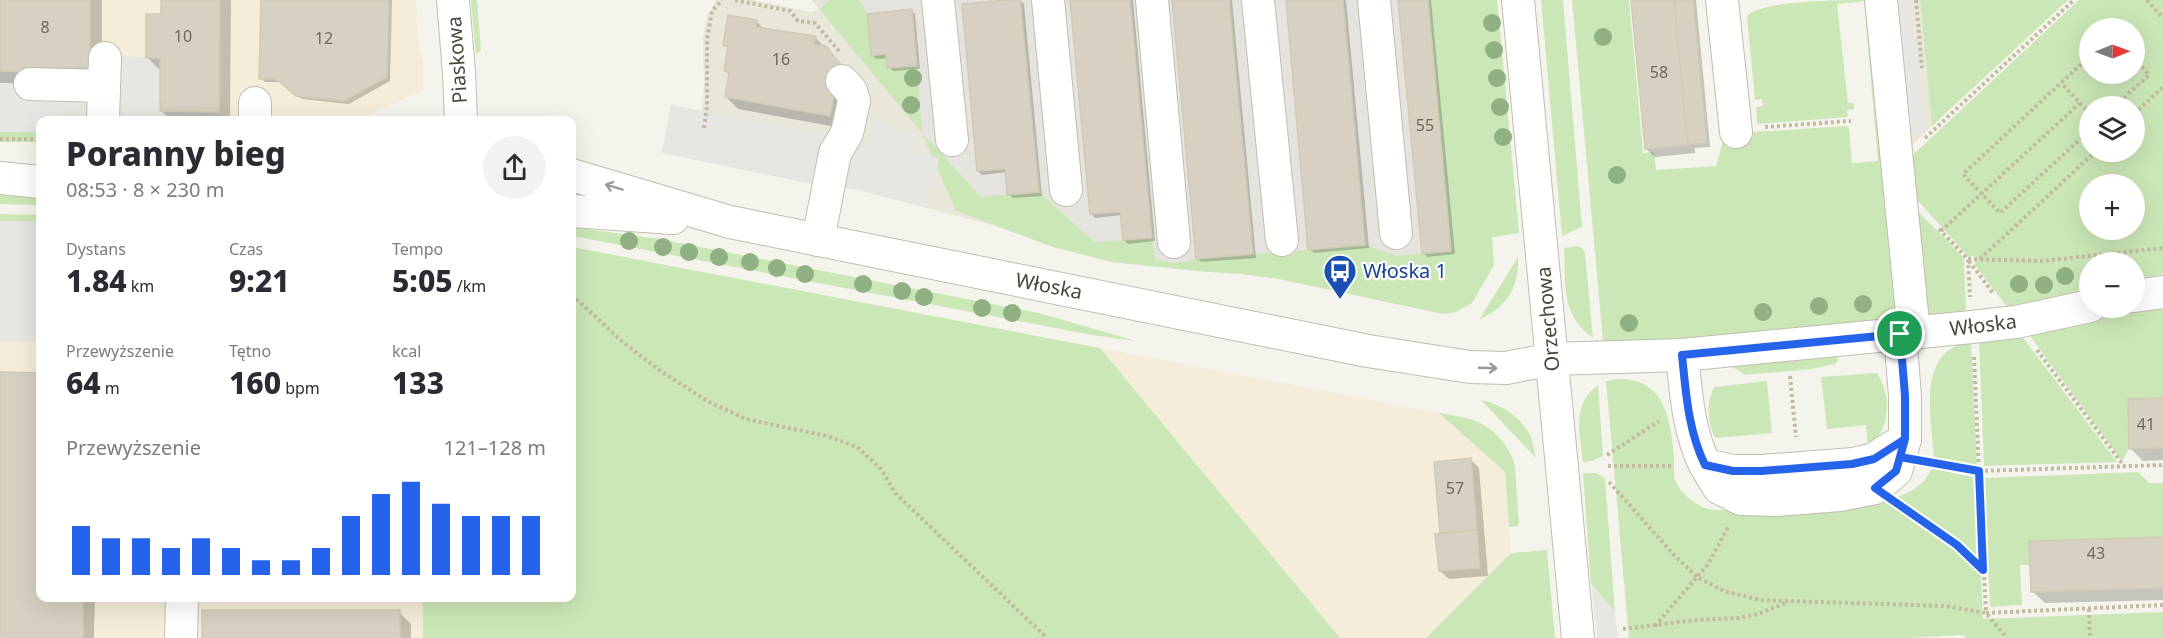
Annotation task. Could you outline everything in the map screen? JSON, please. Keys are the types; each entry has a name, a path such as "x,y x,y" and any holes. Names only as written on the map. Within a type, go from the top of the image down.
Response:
{"street":[{"name":"Piaskowa","path":"453,0 461,116"},
{"path":"938,0 952,140"},
{"path":"1048,0 1066,190"},
{"path":"1152,0 1174,242"},
{"path":"1258,0 1282,240"},
{"path":"1374,0 1396,233"},
{"name":"Orzechowa","path":"1518,0 1578,638"},
{"path":"1722,0 1735,130"},
{"path":"1682,355 1687,402 1697,448 1719,488 1741,499 1776,500 1840,495 1875,488 1896,471 1902,448 1907,333 1897,164 1881,0"},
{"path":"30,84 104,72 103,116"},
{"path":"818,240 835,153 847,134 854,101 851,91 842,81"},
{"path":"0,171 36,168"},
{"name":"Włoska","path":"576,176 730,222 1368,351 1504,346 1552,359 1682,355 2016,322 2079,308"},
{"path":"0,178 36,182"},
{"name":"Włoska","path":"576,211 730,222"},
{"path":"2145,294 2163,292"},
{"path":"1705,465 1733,471 1761,471 1852,464 1874,459 1902,448"},
{"path":"181,638 182,602"}],"path":[{"path":"704,128 707,107 707,40 712,11 722,0"},
{"path":"1897,164 2074,0"},
{"path":"2147,0 2163,18"},
{"path":"2079,66 1963,174 2000,213 2079,140"},
{"path":"2061,83 2079,102"},
{"path":"2126,96 2140,84"},
{"path":"2145,104 2163,87"},
{"path":"1941,231 2079,104"},
{"path":"1735,130 1851,121"},
{"path":"0,139 36,139"},
{"path":"1979,260 2084,162"},
{"path":"1934,223 1968,260 1998,300"},
{"path":"1968,260 2042,261 2163,248"},
{"path":"1968,260 1970,302"},
{"path":"576,299 625,344 662,372 709,402 746,419 827,436 857,447 881,469 896,494 1047,638"},
{"path":"2032,344 2125,467"},
{"path":"1974,353 1986,613 2007,638"},
{"path":"1790,375 1798,468"},
{"path":"1607,455 1687,402"},
{"path":"1902,448 1979,471 2163,465"},
{"path":"1608,466 1705,465"},
{"path":"1609,482 1674,555 1697,577 1724,591 1760,600 1945,606 1986,613 2163,605"},
{"path":"1875,488 1957,545 1983,570"},
{"path":"1655,627 1708,564 1741,499"},
{"path":"1623,629 1758,615 1791,600"},
{"path":"2089,609 2090,638"}],"shaded area":[{"path":"0,0 416,0 419,48 423,62 423,90 367,116 36,116 36,132 0,132"},
{"path":"716,0 753,0 811,12 819,9 999,227 855,189 808,183 662,153 671,105 702,111 703,37 707,17"},
{"path":"812,0 1497,0 1519,233 1492,237 1494,265 1472,303 1456,312 1443,314 1279,279 1112,262 1053,247 999,227"},
{"path":"1881,0 1920,0 1932,126 1902,155"},
{"path":"1881,0 1911,0 1924,131 1894,133"},
{"path":"90,54 160,58 160,111 219,112 220,116 36,116 36,132 0,132 0,71 23,72 24,68 90,67"},
{"path":"671,105 868,144 873,120 889,123 889,129 915,134 912,153 939,158 935,186 927,186 922,207 855,189 808,183 662,153"},
{"path":"0,221 36,222 36,602 423,602 423,638 0,638"},
{"path":"0,221 36,222 36,342 0,342"},
{"path":"1100,348 1439,413 1505,472 1511,553 1426,638 1340,638"},
{"path":"1591,583 1615,613 1618,638 1597,638"}],"green space":[{"path":"471,0 477,0 481,50 476,55"},
{"path":"830,0 859,0 867,14 871,55 886,54 888,68 917,66 922,133 819,9"},
{"path":"1428,0 1497,0 1519,233 1492,237 1494,265 1472,303 1456,312 1443,314 1279,279 1112,262 1053,247 956,211 922,133 981,197 1039,192 1094,242 1152,238 1155,260 1175,263 1196,259 1365,245 1396,256 1451,251"},
{"path":"1541,0 1563,0 1582,227 1562,236"},
{"path":"1572,0 1629,0 1643,153 1654,152 1656,170 1716,166 1725,134 1846,126 1849,128 1852,163 1878,161 1864,1 1837,4 1848,103 1854,103 1854,109 1847,110 1848,117 1757,124 1756,107 1763,106 1762,99 1755,100 1747,17 1753,11 1784,4 1873,0 1900,312 1894,321 1624,344 1603,341"},
{"path":"1920,0 2068,0 1932,126"},
{"path":"2079,0 2163,0 2163,274 2145,278 2145,252 2079,252 2079,292 2008,308 1975,265 1974,255 1970,258 1906,188 1903,164"},
{"path":"0,132 36,132 36,142 0,142"},
{"path":"0,195 36,197 36,205 0,204"},
{"path":"1907,200 1964,258 1966,313 1934,317 1927,313"},
{"path":"0,214 36,215 36,222 0,221"},
{"path":"576,228 659,239 1039,313 1136,341 1092,335 576,237"},
{"path":"1577,246 1585,253 1593,338 1575,319 1567,298 1564,248"},
{"path":"576,248 1100,348 1340,638 423,638 423,602 576,602"},
{"path":"1518,257 1516,278 1509,295 1497,309 1479,320"},
{"path":"2163,306 2163,398 2128,399 2129,449 2122,461 2027,332 2100,318 2145,318 2145,309"},
{"path":"2021,335 2117,462 1984,466 1979,341"},
{"path":"1971,342 1977,466 1934,458 1930,406 1934,371 1941,357 1953,347"},
{"path":"1836,355 1838,360 1835,364 1812,369 1745,375 1733,367 1743,363"},
{"path":"1877,373 1885,392 1887,412 1881,432 1868,448 1866,425 1827,429 1821,377"},
{"path":"1618,379 1634,381 1656,393 1663,404 1671,429 1676,481 1686,495 1705,508 1717,510 1766,509 1897,497 1918,486 1932,468 1976,478 1983,619 2163,612 2163,638 1966,638 1963,635 1910,638 1629,638 1606,381"},
{"path":"1767,381 1772,433 1715,438 1708,412 1714,387"},
{"path":"1598,385 1603,456 1583,462 1579,420 1584,401"},
{"path":"1481,400 1495,404 1521,422 1531,437 1536,458"},
{"path":"1439,413 1467,418 1483,424 1506,446 1515,466 1519,526 1509,527 1505,472"},
{"path":"2138,472 2149,483 2163,483 2163,537 2029,541 2030,565 2020,565 2022,605 1990,607 1984,478"},
{"path":"1583,473 1596,473 1605,478 1615,613 1591,583"},
{"path":"1547,550 1555,638 1426,638 1511,553"}],"building":[{"path":"0,0 90,0 90,68 24,68 23,72 0,71"},
{"path":"161,0 220,0 219,112 160,111 160,58 146,58 146,14 161,14"},
{"path":"261,0 389,0 387,77 344,101 296,96 276,79 259,79"},
{"path":"1020,0 1039,192 1007,195 1005,169 977,171 962,4"},
{"path":"1070,0 1130,0 1152,238 1123,240 1120,212 1090,214"},
{"path":"1172,0 1229,0 1253,254 1196,259"},
{"path":"1286,0 1343,0 1365,245 1308,250"},
{"path":"1398,0 1428,0 1451,251 1422,254"},
{"path":"1631,0 1674,0 1688,145 1645,149"},
{"path":"1674,0 1693,0 1707,143 1688,145"},
{"path":"912,9 917,66 887,68 886,54 871,56 867,14"},
{"path":"728,15 757,20 756,27 816,36 814,44 826,46 849,75 836,85 830,116 725,97 729,72 724,71 728,46 723,45"},
{"path":"0,372 36,373 36,602 83,602 83,638 0,638"},
{"path":"2163,398 2163,448 2129,449 2128,399"},
{"path":"1471,458 1477,530 1440,533 1434,462"},
{"path":"1477,530 1480,568 1439,571 1435,534"},
{"path":"2163,537 2163,588 2031,592 2029,541"},
{"path":"202,610 400,610 400,638 202,638"}],"place":[{"name":"Włoska 1","path":"1340,300"}],"route":[{"path":"1900,334 1682,355 1689,418 1697,448 1705,465 1733,471 1761,471 1852,464 1874,459 1905,439 1900,457 1979,471 1983,570 1957,545 1875,488 1896,471 1905,439 1905,396 1900,334"}]}
